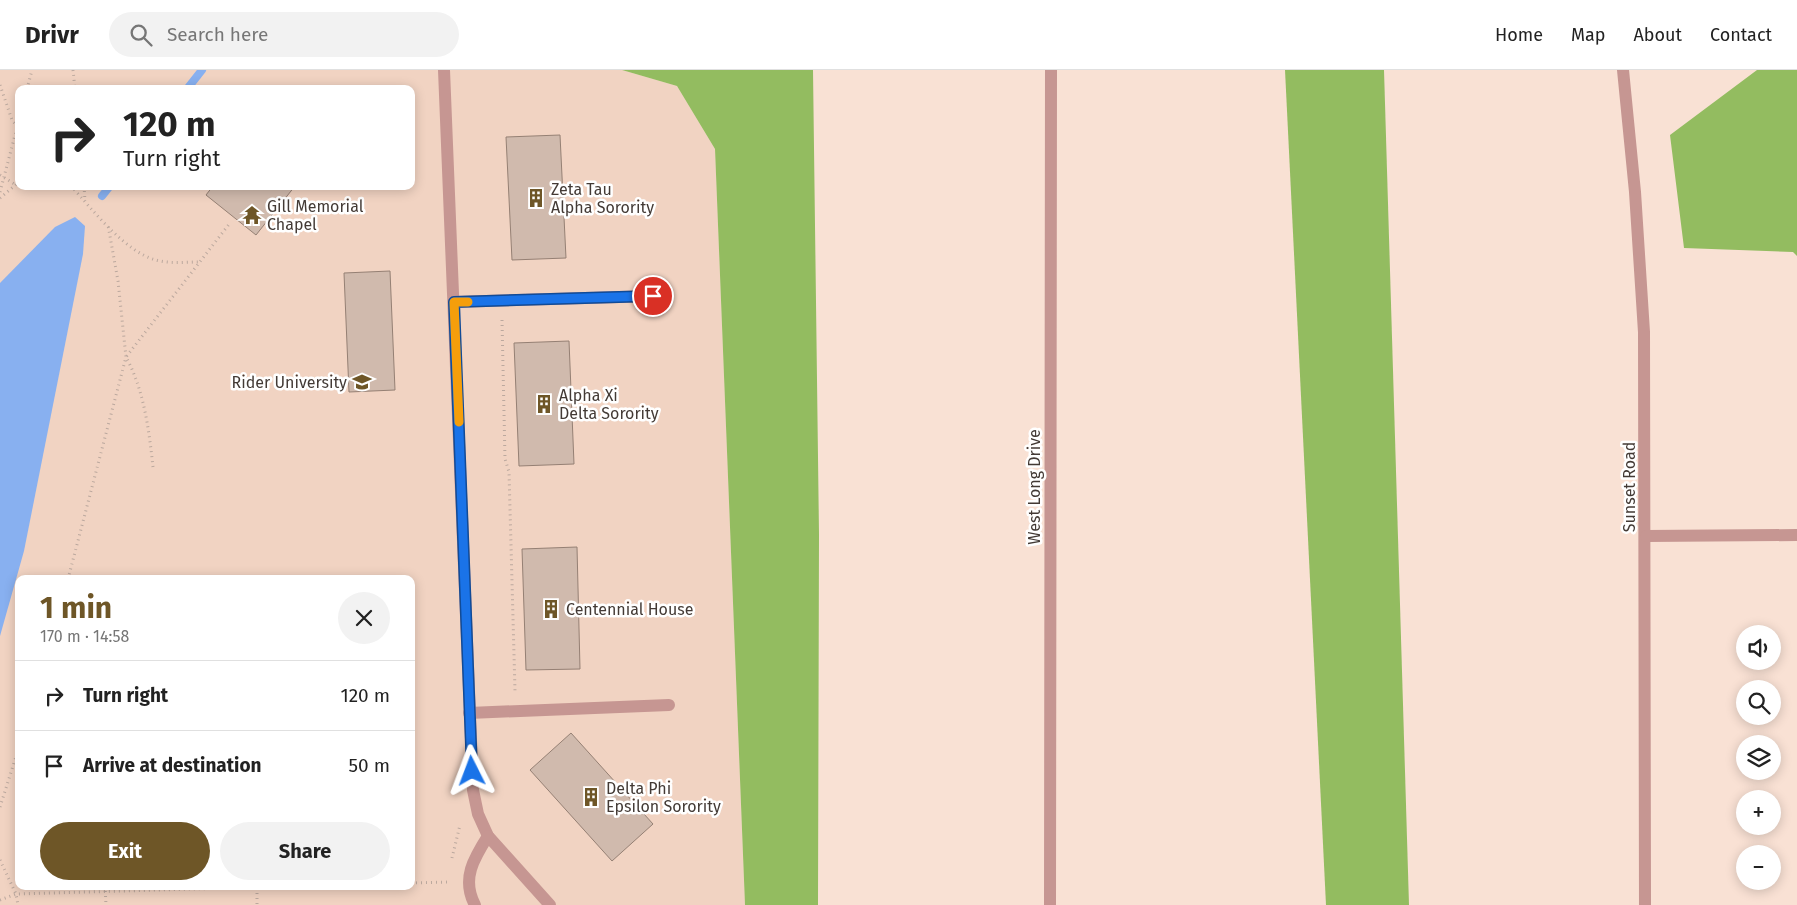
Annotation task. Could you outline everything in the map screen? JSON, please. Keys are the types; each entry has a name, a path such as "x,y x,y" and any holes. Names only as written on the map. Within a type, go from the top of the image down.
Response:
{"street":[{"path":"444,70 473,790 478,814 488,836 550,905"},
{"name":"West Long Drive","path":"1050,905 1051,70"},
{"name":"Sunset Road","path":"1622,70 1635,192 1644,332 1646,536 1645,905"},
{"path":"454,302 653,296"},
{"path":"1646,536 1797,535"},
{"path":"469,713 669,705"},
{"path":"475,905 471,898 470,869 488,836"}],"path":[{"path":"28,85 32,70"},
{"path":"73,70 75,85"},
{"path":"0,85 12,120 15,124"},
{"path":"0,192 2,175 15,136"},
{"path":"2,175 15,183"},
{"path":"0,198 15,186"},
{"path":"75,190 124,242 155,260 199,262"},
{"path":"84,190 86,202"},
{"path":"69,575 126,356 230,223"},
{"path":"108,225 118,281 126,356 132,369 148,422 153,467"},
{"path":"502,301 505,459 509,472 516,712"},
{"path":"0,807 15,760"},
{"path":"0,860 16,894 18,905"},
{"path":"415,883 469,881"},
{"path":"0,900 16,894 182,890"},
{"path":"257,890 258,905"},
{"path":"106,892 106,905"}],"shaded area":[{"name":"Rider University","path":"0,70 622,70 677,86 715,149 745,905 0,905"}],"green space":[{"path":"622,70 813,70 819,534 818,905 745,905 715,149 677,86"},
{"path":"1285,70 1384,70 1409,905 1326,905"},
{"path":"1757,70 1797,70 1797,256 1793,252 1684,248 1670,135"}],"water":[{"path":"75,217 85,226 83,254 24,551 17,575 15,575 15,583 0,636 0,283 55,227"}],"building":[{"name":"Zeta Tau Alpha Sorority","path":"560,135 566,258 512,260 506,137"},
{"name":"Gill Memorial Chapel","path":"210,190 292,190 256,235 206,195"},
{"path":"390,271 395,390 349,392 344,273"},
{"name":"Alpha Xi Delta Sorority","path":"569,341 574,464 519,466 514,343"},
{"name":"Centennial House","path":"577,547 580,669 526,670 522,549"},
{"name":"Delta Phi Epsilon Sorority","path":"571,733 653,824 612,861 530,770"}],"waterway":[{"path":"190,85 202,70"},
{"path":"102,196 107,190"}],"slow traffic":[{"path":"459,422 454,302 468,302"}],"place":[{"name":"Zeta Tau Alpha Sorority","path":"536,198"},
{"name":"Gill Memorial Chapel","path":"252,215"},
{"name":"Rider University","path":"362,382"},
{"name":"Alpha Xi Delta Sorority","path":"544,404"},
{"name":"Centennial House","path":"551,609"},
{"name":"Delta Phi Epsilon Sorority","path":"591,797"}],"route":[{"path":"472,771 454,302 653,296"}]}
